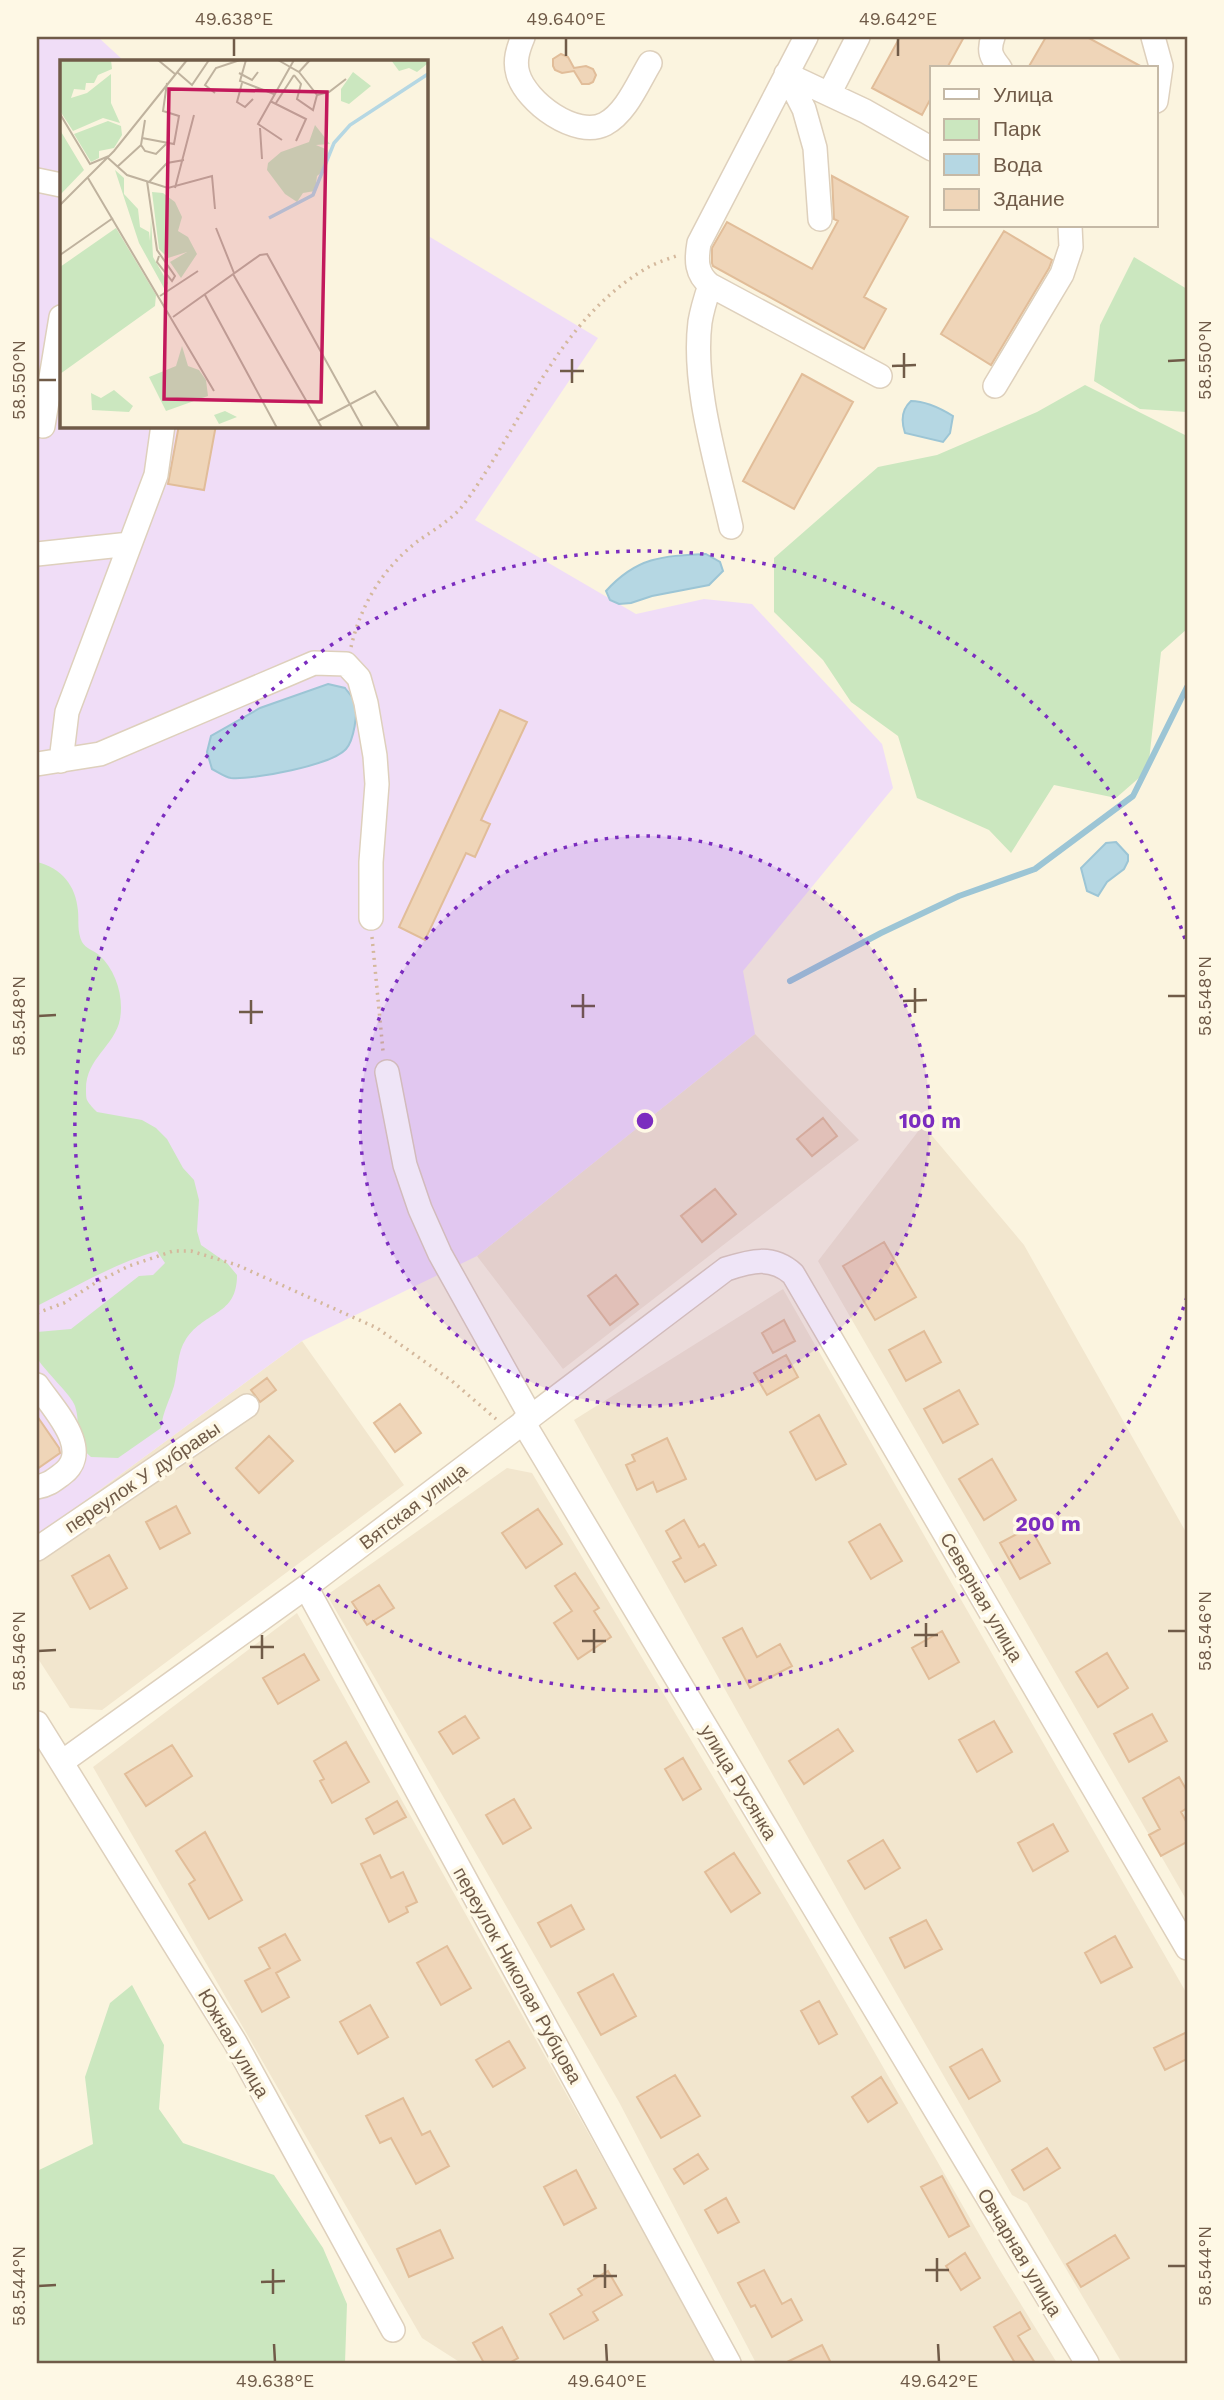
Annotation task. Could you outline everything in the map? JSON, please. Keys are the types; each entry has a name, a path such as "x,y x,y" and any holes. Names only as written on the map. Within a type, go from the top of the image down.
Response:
{"street":[{"path":"523,37 517,51 519,76 541,105 559,119 578,127 591,129 615,117 650,63"},
{"path":"806,37 699,243 698,268 702,278 710,285 880,376"},
{"path":"829,94 858,37"},
{"path":"993,37 989,46 991,57 998,66"},
{"path":"1153,37 1161,66 1158,87"},
{"path":"786,74 865,111 930,148"},
{"path":"786,74 804,109 815,148 820,219"},
{"path":"37,180 60,185"},
{"path":"995,386 1062,274 1071,247 1070,228"},
{"path":"710,285 700,321 699,361 702,393 731,527"},
{"path":"37,424 43,425 60,323"},
{"path":"61,761 67,712 156,475 163,427"},
{"path":"37,554 130,544"},
{"path":"37,764 100,754 313,663 346,664 359,678 375,756 377,784 371,862 371,918"},
{"name":"улица Русянка","path":"387,1072 405,1166 420,1209 522,1424 954,2141"},
{"name":"Вятская улица","path":"62,1762 306,1587 726,1269 746,1262 766,1260"},
{"name":"Северная улица","path":"766,1260 783,1265 793,1274 1187,1948"},
{"path":"37,1385 74,1443 76,1458 71,1468 47,1485 37,1487"},
{"name":"переулок У дубравы","path":"37,1549 247,1406"},
{"name":"переулок Николая Рубцова","path":"306,1587 729,2363"},
{"name":"Южная улица","path":"37,1723 235,2042 393,2330"},
{"name":"Овчарная улица","path":"954,2141 1087,2363"}],"path":[{"path":"346,664 356,624 368,596 389,568 466,503 532,394 593,310 647,268 699,243"},
{"path":"371,918 374,979 387,1072"},
{"path":"37,1313 64,1303 129,1266 173,1251 191,1251 237,1265 377,1328 452,1381 522,1424"}],"shaded area":[{"path":"37,37 98,37 123,60 60,60 60,427 427,427 427,235 598,338 475,520 636,614 704,599 752,604 882,744 893,788 743,971 755,1034 477,1256 302,1341 37,1536"},
{"path":"755,1034 859,1140 563,1369 477,1256"},
{"path":"923,1125 1024,1245 1187,1534 1187,1901 818,1261"},
{"path":"783,1289 1187,1994 1187,2363 1122,2363 1027,2203 1012,2195 574,1420"},
{"path":"302,1341 404,1485 102,1710 70,1708 37,1657 37,1536"},
{"path":"507,1468 532,1473 806,1933 998,2267 1057,2363 756,2363 619,2102 327,1595"},
{"path":"297,1613 717,2363 461,2363 422,2338 93,1767"}],"green space":[{"path":"1134,257 1187,289 1187,412 1140,409 1094,381 1100,325"},
{"path":"1085,385 1187,436 1187,629 1161,652 1148,770 1116,798 1054,785 1011,853 989,830 917,798 898,736 851,702 823,660 774,612 774,558 878,467 937,455 1037,412"},
{"path":"37,862 60,873 66,879 77,902 82,942 105,961 120,993 120,1019 113,1037 95,1060 87,1078 87,1100 97,1112 142,1120 156,1128 167,1139 183,1168 194,1180 199,1200 197,1231 201,1245 227,1263 237,1275 236,1288 226,1306 194,1330 183,1344 161,1428 118,1458 91,1457 81,1445 73,1402 37,1358 37,1332 71,1329 139,1276 153,1275 165,1263 157,1251 141,1256 37,1306"},
{"path":"132,1985 164,2045 159,2109 183,2143 274,2175 323,2248 347,2304 345,2363 37,2363 37,2171 93,2144 85,2077 110,2003"}],"water":[{"path":"911,401 922,402 953,416 950,433 943,442 905,433 903,416"},
{"path":"706,554 720,562 723,571 709,585 619,604 610,600 606,591 629,571 651,560"},
{"path":"328,684 345,688 356,707 351,739 346,749 338,755 309,766 256,777 231,778 212,769 207,752 211,736 260,708"},
{"path":"1116,842 1128,855 1124,869 1107,882 1098,896 1087,891 1081,868 1106,843"}],"building":[{"path":"900,37 964,37 948,66 930,66 930,100 922,115 872,88"},
{"path":"1046,37 1087,37 1140,66 1029,66"},
{"path":"561,54 568,57 574,68 586,66 593,69 596,75 593,82 582,84 574,71 562,73 555,70 553,59"},
{"path":"832,176 908,217 864,297 886,309 864,349 713,266 712,263 712,248 727,222 812,269 838,221 834,219"},
{"path":"1004,231 1052,260 991,365 941,334"},
{"path":"802,374 853,402 794,509 743,481"},
{"path":"179,427 216,427 204,490 168,484"},
{"path":"500,710 527,722 481,820 490,824 475,857 466,853 425,940 399,927"},
{"path":"823,1118 837,1136 812,1156 797,1139"},
{"path":"715,1189 736,1214 702,1242 681,1216"},
{"path":"884,1242 916,1297 875,1320 843,1266"},
{"path":"616,1275 638,1304 610,1325 588,1296"},
{"path":"784,1320 795,1341 773,1353 762,1333"},
{"path":"924,1331 941,1362 906,1381 889,1350"},
{"path":"786,1355 798,1377 767,1395 754,1373"},
{"path":"267,1378 276,1390 260,1402 251,1390"},
{"path":"959,1390 978,1424 943,1443 924,1409"},
{"path":"400,1404 421,1433 395,1452 374,1423"},
{"path":"819,1415 846,1464 816,1480 790,1432"},
{"path":"37,1416 60,1453 37,1469"},
{"path":"269,1436 293,1461 259,1493 236,1468"},
{"path":"667,1438 686,1479 657,1492 653,1482 637,1490 626,1465 635,1461 632,1455"},
{"path":"992,1459 1016,1500 984,1520 959,1479"},
{"path":"176,1506 190,1533 160,1549 146,1522"},
{"path":"538,1509 562,1544 526,1568 502,1533"},
{"path":"684,1520 699,1547 704,1544 716,1565 685,1582 673,1562 681,1558 666,1531"},
{"path":"880,1524 902,1561 871,1579 849,1542"},
{"path":"1030,1527 1050,1563 1020,1579 1000,1543"},
{"path":"109,1555 127,1588 90,1609 72,1576"},
{"path":"575,1573 599,1608 594,1611 611,1637 578,1659 554,1623 572,1611 555,1586"},
{"path":"379,1585 394,1608 367,1625 352,1602"},
{"path":"742,1628 757,1657 780,1644 792,1666 750,1688 723,1638"},
{"path":"942,1631 959,1662 929,1679 912,1648"},
{"path":"1107,1653 1128,1688 1098,1707 1076,1672"},
{"path":"304,1654 319,1680 278,1704 263,1678"},
{"path":"1152,1714 1167,1741 1129,1762 1114,1734"},
{"path":"465,1716 479,1738 453,1754 439,1732"},
{"path":"994,1721 1012,1752 977,1772 959,1740"},
{"path":"838,1729 853,1751 804,1784 789,1761"},
{"path":"346,1742 369,1782 332,1803 320,1781 324,1779 314,1761"},
{"path":"172,1745 192,1776 146,1806 125,1774"},
{"path":"683,1758 701,1789 683,1800 665,1769"},
{"path":"1179,1777 1187,1791 1187,1808 1181,1812 1187,1823 1187,1842 1161,1856 1149,1835 1160,1829 1143,1798"},
{"path":"514,1799 531,1828 503,1844 486,1815"},
{"path":"397,1801 406,1817 374,1834 366,1819"},
{"path":"1053,1824 1068,1851 1033,1871 1018,1843"},
{"path":"205,1832 242,1900 209,1919 189,1884 195,1880 176,1851"},
{"path":"883,1840 900,1868 865,1889 848,1861"},
{"path":"734,1853 760,1893 731,1912 705,1872"},
{"path":"380,1855 391,1878 403,1872 417,1902 406,1907 408,1912 389,1922 361,1864"},
{"path":"571,1905 584,1929 551,1947 538,1923"},
{"path":"926,1920 942,1949 905,1968 890,1938"},
{"path":"285,1934 300,1960 276,1973 289,1997 262,2012 245,1981 270,1968 259,1948"},
{"path":"1115,1936 1132,1967 1101,1983 1085,1953"},
{"path":"447,1946 471,1988 441,2005 417,1963"},
{"path":"613,1974 636,2016 601,2035 578,1993"},
{"path":"819,2001 837,2034 819,2044 801,2011"},
{"path":"370,2005 388,2037 358,2054 340,2022"},
{"path":"1187,2032 1187,2059 1165,2070 1154,2048"},
{"path":"509,2041 525,2068 493,2087 476,2060"},
{"path":"982,2049 1000,2081 969,2099 950,2067"},
{"path":"675,2075 700,2116 661,2138 637,2097"},
{"path":"881,2077 897,2103 868,2122 852,2097"},
{"path":"403,2098 422,2135 430,2131 449,2166 416,2184 391,2138 380,2143 366,2116"},
{"path":"1047,2148 1060,2168 1024,2190 1012,2170"},
{"path":"698,2154 708,2169 684,2184 674,2169"},
{"path":"576,2170 596,2208 564,2225 544,2187"},
{"path":"942,2176 969,2226 949,2237 921,2187"},
{"path":"726,2198 739,2222 718,2233 705,2210"},
{"path":"440,2230 453,2258 409,2277 397,2249"},
{"path":"1115,2235 1129,2258 1081,2287 1067,2264"},
{"path":"965,2253 980,2278 961,2290 946,2266"},
{"path":"764,2270 782,2304 791,2299 802,2320 772,2337 755,2305 751,2307 738,2283"},
{"path":"608,2271 622,2295 593,2312 598,2320 564,2339 550,2314 582,2295 578,2289"},
{"path":"1020,2312 1030,2329 1018,2336 1035,2363 1015,2363 994,2327"},
{"path":"502,2327 518,2358 509,2363 484,2363 473,2343"},
{"path":"822,2345 831,2363 785,2363"}],"waterway":[{"path":"790,981 959,896 1035,869 1133,796 1187,687"}]}
